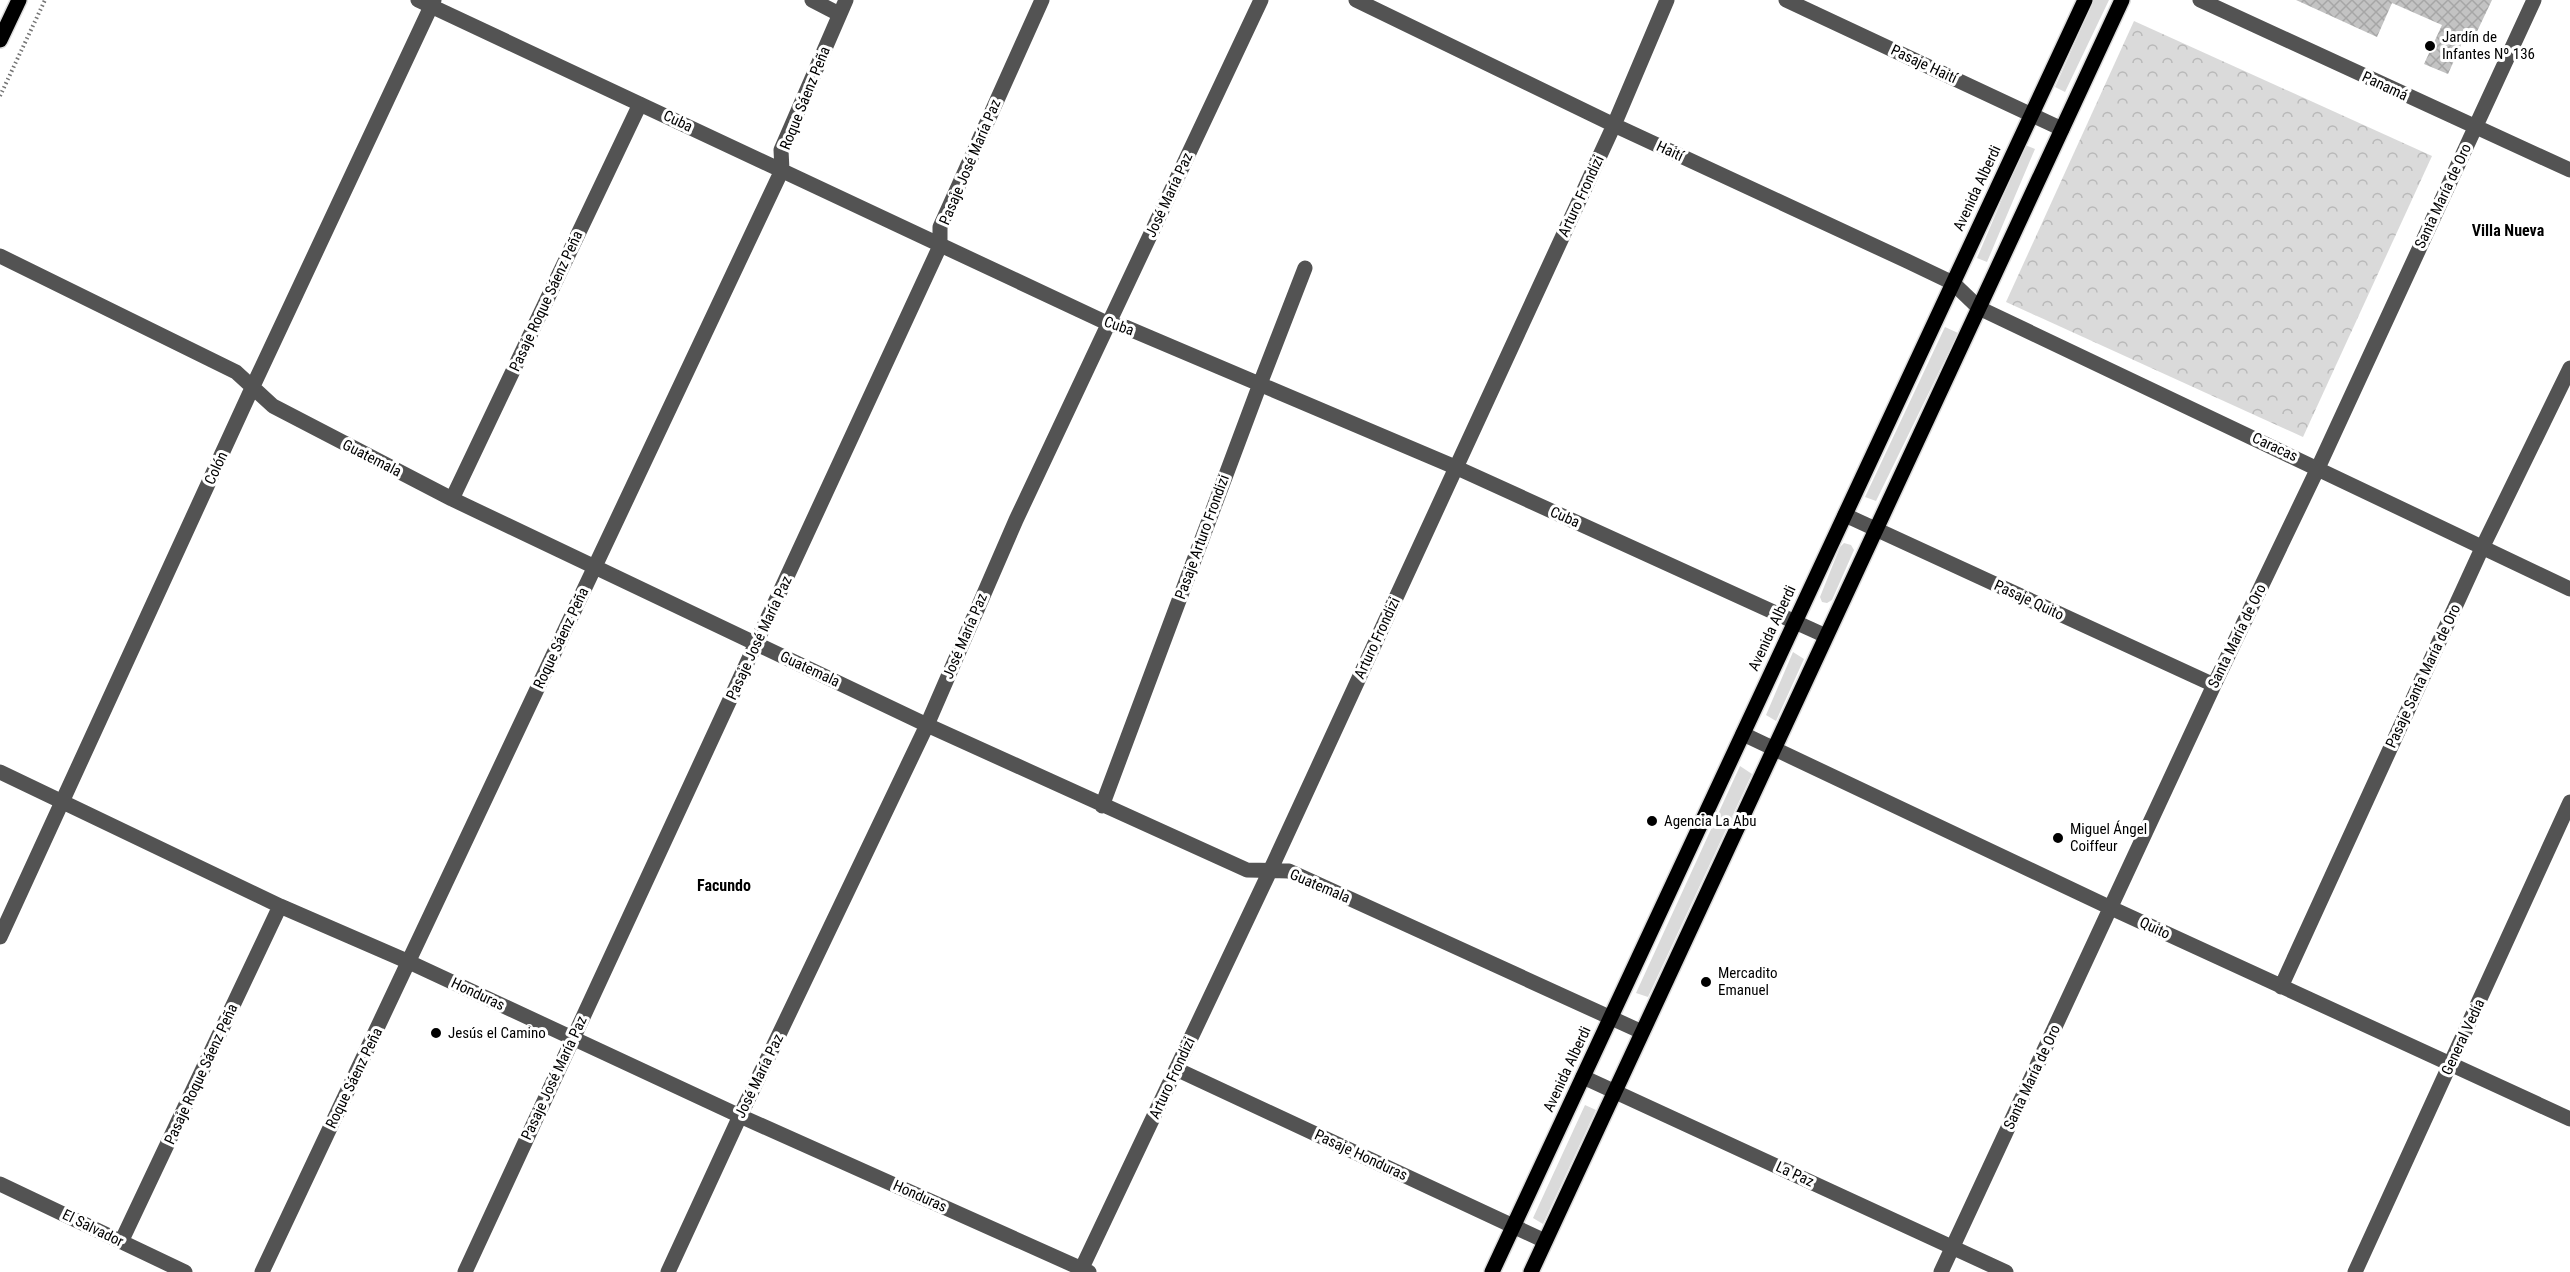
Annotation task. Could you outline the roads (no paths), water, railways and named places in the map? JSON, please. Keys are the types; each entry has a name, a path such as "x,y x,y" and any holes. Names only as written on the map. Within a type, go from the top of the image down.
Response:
{"main road":[{"path":"0,40 19,0"},
{"name":"Avenida Alberdi","path":"1492,1272 2085,0"},
{"path":"1531,1272 2122,0"}],"street":[{"path":"812,0 843,7"},
{"name":"Pasaje José María Paz","path":"465,1272 940,246 940,227 1042,0"},
{"name":"José María Paz","path":"668,1272 927,725 1016,520 1261,0"},
{"name":"Haití","path":"1356,0 1953,283 1978,308"},
{"name":"Arturo Frondizi","path":"1084,1271 1614,124 1667,0"},
{"name":"Pasaje Haití","path":"1786,0 2062,129"},
{"name":"Panamá","path":"2200,0 2570,171"},
{"name":"Santa María de Oro","path":"1941,1272 2214,685 2318,468 2534,0"},
{"name":"Cuba","path":"428,2 1109,324 1125,327 1455,467 1826,636"},
{"name":"Colón","path":"0,937 428,2"},
{"name":"Roque Sáenz Peña","path":"262,1272 782,170 781,150 843,7"},
{"name":"Pasaje Roque Sáenz Peña","path":"452,500 640,104"},
{"name":"Guatemala","path":"0,256 236,372 273,406 452,500 927,725 1246,870 1289,871 1642,1032"},
{"name":"Pasaje Arturo Frondizi","path":"1102,806 1305,268"},
{"name":"Caracas","path":"1978,308 2570,589"},
{"name":"Pasaje Santa María de Oro","path":"2281,987 2483,546 2570,368"},
{"name":"Pasaje Quito","path":"1845,515 2214,685"},
{"name":"Quito","path":"1743,734 2111,908 2570,1119"},
{"name":"Honduras","path":"0,771 280,906 410,962 740,1116 1084,1271"},
{"name":"General Vedia","path":"2355,1272 2570,802"},
{"name":"Pasaje Roque Sáenz Peña","path":"121,1242 280,906"},
{"name":"Pasaje Honduras","path":"1176,1069 1545,1241"},
{"name":"La Paz","path":"1583,1077 2006,1272"},
{"name":"El Salvador","path":"0,1184 185,1272"}],"place":[{"name":"Jardín de Infantes Nº 136","path":"2430,46"},
{"name":"Agencia La Abu","path":"1652,821"},
{"name":"Miguel Ángel Coiffeur","path":"2058,838"},
{"name":"Mercadito Emanuel","path":"1706,982"},
{"name":"Jesús el Camino","path":"436,1033"}],"district":[{"name":"Villa Nueva","path":"2508,230"},
{"name":"Facundo","path":"724,885"}]}
